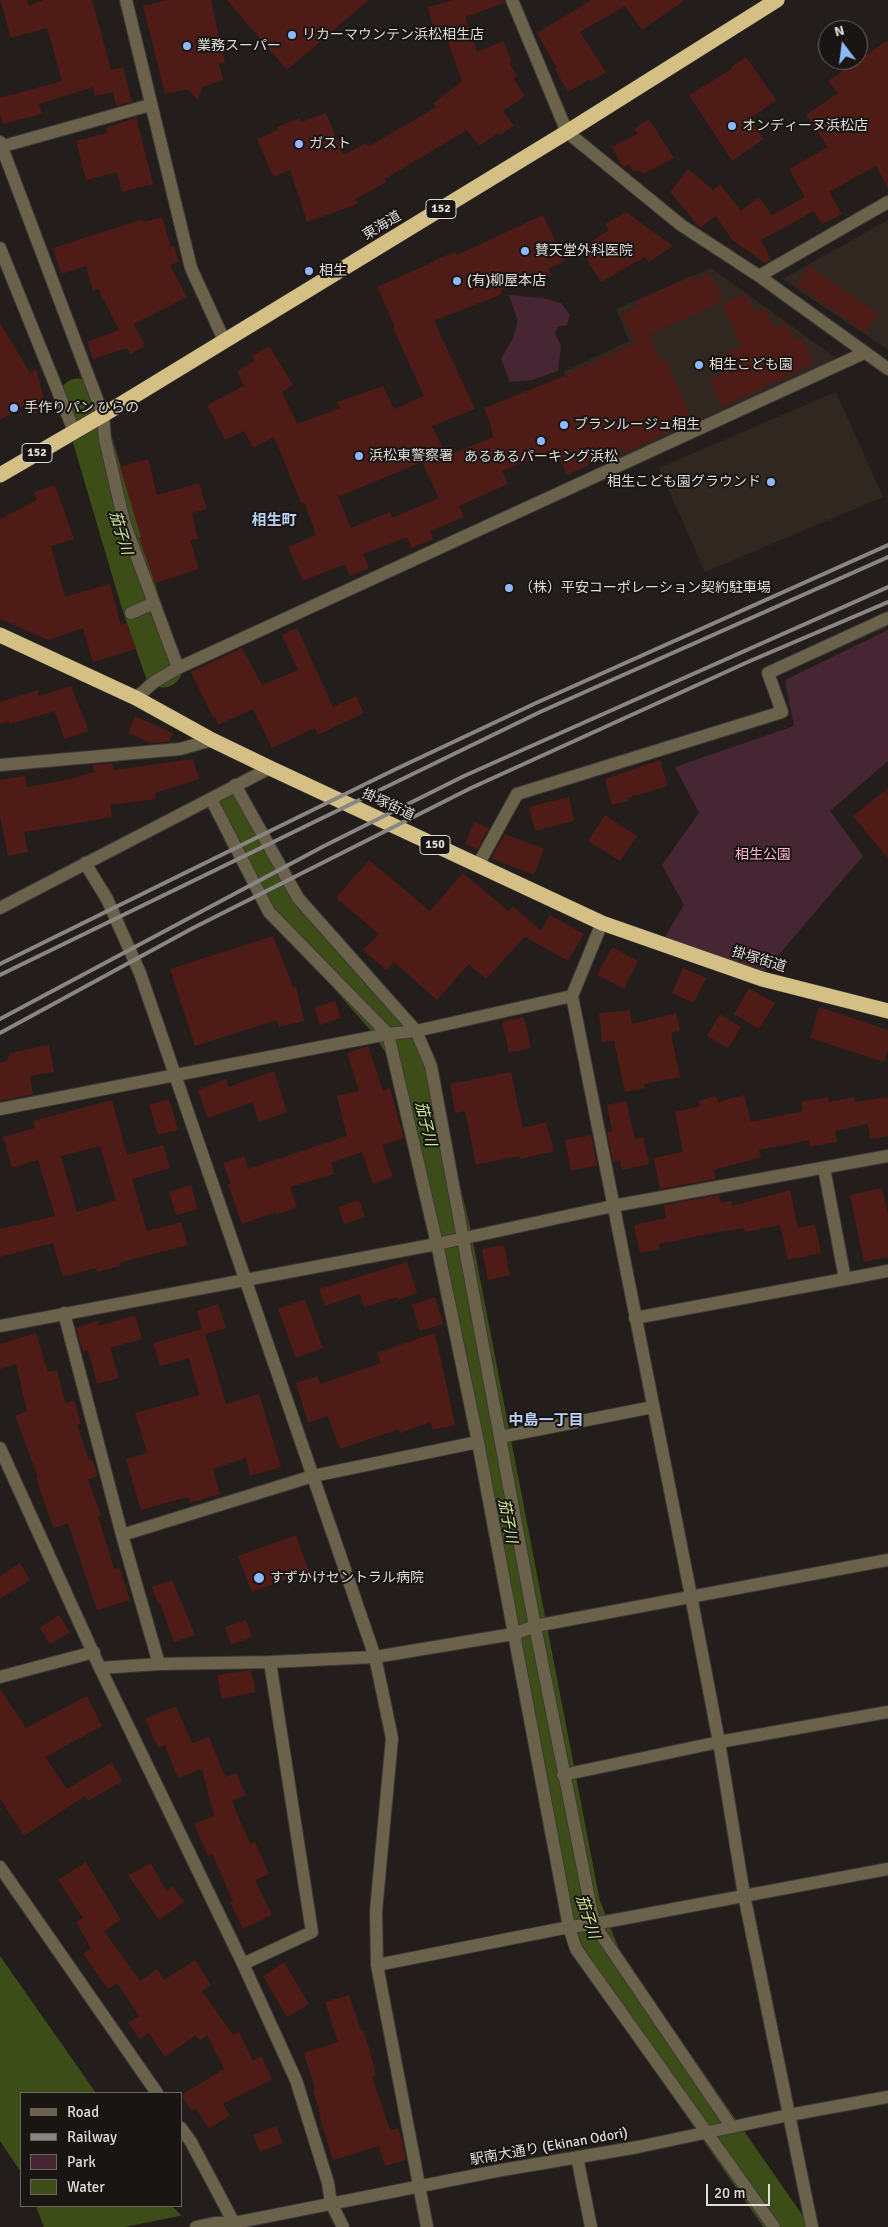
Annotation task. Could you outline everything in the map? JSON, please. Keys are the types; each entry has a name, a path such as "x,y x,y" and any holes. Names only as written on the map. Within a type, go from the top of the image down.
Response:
{"highway":[{"name":"東海道","path":"0,475 103,415 568,132 777,0"},
{"name":"掛塚街道","path":"0,635 136,698 212,740 270,768 602,923 762,979 888,1011"}],"street":[{"path":"126,0 191,268 224,340"},
{"path":"512,0 568,132 681,225 759,276 888,369"},
{"path":"150,105 1,146 103,415 105,439 124,522 178,668"},
{"path":"759,276 888,202"},
{"path":"0,248 74,431"},
{"path":"136,698 154,682 178,668 864,353"},
{"path":"131,613 154,604"},
{"path":"478,865 517,794 782,712 768,673 888,618"},
{"path":"0,765 180,749 212,740"},
{"path":"0,908 270,768"},
{"path":"235,785 298,898 416,1031 431,1066 563,1775 594,1924 729,2127"},
{"path":"211,799 269,912 388,1034 437,1244 478,1442 569,1926 576,1949 709,2131 774,2227"},
{"path":"85,863 107,899 140,973 177,1076 375,1657 392,1738 376,1911 377,1965 421,2186 427,2227"},
{"path":"602,923 572,996 719,1742 744,1895 812,2227"},
{"path":"0,1109 388,1034 416,1031 572,996"},
{"path":"0,1326 437,1244 613,1206 888,1156"},
{"path":"824,1168 845,1279"},
{"path":"635,1318 888,1271"},
{"path":"64,1313 122,1535 159,1664"},
{"path":"500,1437 653,1408"},
{"path":"122,1535 313,1476 478,1442"},
{"path":"0,1448 100,1668 243,1964 296,2080 328,2183 330,2203 343,2227"},
{"path":"100,1668 159,1664 270,1662 375,1657 513,1634 535,1626 888,1560"},
{"path":"2,1672 94,1652"},
{"path":"243,1964 312,1932 270,1662"},
{"path":"563,1775 719,1742 888,1712"},
{"path":"0,1867 155,2092"},
{"path":"377,1965 569,1926 594,1924 888,1869"},
{"name":"駅南大通り (Ekinan Odori)","path":"196,2227 215,2223 234,2223 888,2097"},
{"path":"182,2129 191,2142 234,2223"},
{"path":"577,2157 591,2227"}],"shaded area":[{"path":"888,220 888,350 782,279"},
{"name":"相生こども園","path":"711,268 836,358 605,465 563,372 629,341 616,309"},
{"name":"相生こども園グラウンド","path":"836,392 883,497 705,572 659,468"}],"green space":[{"path":"509,295 542,298 561,303 570,315 567,325 557,327 555,333 561,346 558,371 532,380 510,382 501,359 512,340 518,321"},
{"name":"相生公園","path":"888,630 888,761 830,811 863,856 759,978 663,940 684,905 662,865 699,813 675,767 794,726 785,680"}],"water":[{"path":"0,1956 95,2092 20,2092 20,2171 0,2141"},
{"path":"36,2207 173,2207 181,2215 184,2227 44,2227"}],"pier":[{"path":"184,2215 187,2227 125,2227"}],"building":[{"path":"0,0 27,0 29,6 43,0 92,0 111,70 123,67 132,102 116,106 113,92 95,96 93,87 39,104 42,114 3,124 0,113 0,98 62,81 47,28 11,38"},
{"name":"業務スーパー","path":"167,0 211,0 225,63 219,64 223,80 202,87 198,101 187,89 165,94 143,6"},
{"name":"リカーマウンテン浜松相生店","path":"227,0 369,0 287,70"},
{"path":"453,0 504,0 505,3 465,17 477,52 503,41 512,62 509,63 517,76 513,78 525,96 503,111 514,126 500,135 498,133 479,146 467,130 385,179 387,182 355,199 358,204 307,222 290,170 273,177 257,139 278,130 277,127 300,118 301,122 326,113 343,154 366,143 368,147 436,107 434,103 462,81 445,34 436,37 428,7"},
{"path":"592,0 685,0 642,30 625,6 580,32 606,72 568,92 537,33"},
{"path":"888,40 888,188 876,166 829,192 842,214 822,224 814,211 761,240 771,260 765,263 732,240 716,216 700,228 670,192 688,169 713,190 720,184 741,211 759,197 772,215 805,197 789,169 828,147 806,115 838,93 828,81 844,70 868,70 868,54"},
{"path":"746,57 776,100 750,119 764,139 732,161 689,95 732,69 731,67"},
{"path":"136,117 153,184 122,192 117,172 86,180 76,141 107,133 106,128"},
{"path":"649,119 674,158 643,174 638,170 633,172 629,164 623,167 612,147 637,134 634,129"},
{"path":"626,212 673,246 649,262 645,257 601,282 580,249 609,230 605,224"},
{"path":"543,215 565,261 548,269 552,275 530,284 527,280 501,290 502,294 434,321 475,409 432,426 447,456 493,437 490,422 484,408 564,376 649,336 661,362 670,362 670,371 693,420 626,452 624,448 567,475 556,449 502,471 508,484 459,506 464,517 430,531 433,539 412,548 407,537 363,554 369,568 350,576 345,564 303,581 288,547 316,535 305,503 301,503 274,437 253,448 244,431 225,440 207,405 244,386 237,371 255,361 252,356 269,346 293,385 282,392 297,424 340,408 337,402 383,386 394,409 424,396 393,328 395,327 377,287 434,260 456,252 457,255","holes":["422,462 439,498 392,518 390,512 351,528 338,497"]},
{"path":"162,217 171,247 174,246 179,262 170,265 187,297 134,324 145,346 130,354 127,348 93,359 87,342 119,330 104,300 102,300 99,289 93,291 86,266 61,274 53,248 143,219 144,222"},
{"path":"809,266 878,313 865,332 796,284"},
{"path":"709,273 723,301 635,342 621,314 638,306 635,301 692,276 694,280"},
{"path":"746,293 755,312 765,307 774,328 786,323 795,341 802,337 814,363 722,407 710,380 721,375 718,370 733,364 727,352 741,345 722,305"},
{"path":"0,323 30,373 36,369 46,406 33,415 26,405 0,420"},
{"path":"148,459 157,495 199,483 207,509 192,513 198,539 190,540 199,569 155,583 139,538 141,537 120,467"},
{"path":"55,485 74,539 51,546 65,597 110,584 121,625 127,623 136,649 93,662 83,628 48,640 0,619 0,519 37,500 34,492"},
{"path":"297,628 333,707 356,696 364,713 318,735 315,728 272,748 253,709 218,725 191,672 242,648 262,685 298,670 282,635"},
{"path":"71,686 89,731 64,739 55,711 10,724 9,721 0,724 0,702 38,690 39,696"},
{"path":"135,716 173,733 169,742 151,743 128,733"},
{"path":"193,759 199,779 155,793 156,799 110,805 112,817 24,832 28,852 8,856 0,815 0,780 25,776 27,787 67,780 94,772 92,765 112,763 114,770"},
{"path":"660,760 668,786 627,798 628,801 612,805 605,779"},
{"path":"888,788 888,858 853,816"},
{"path":"569,797 574,821 535,831 529,807"},
{"path":"605,815 637,836 620,861 588,841"},
{"path":"474,822 489,828 478,849 465,844"},
{"path":"505,834 544,849 534,875 491,858"},
{"path":"369,860 430,911 463,873 508,911 513,906 541,931 550,915 584,934 568,961 525,937 486,979 469,964 437,1000 394,962 386,970 363,950 379,934 336,898"},
{"path":"273,936 293,987 296,987 304,1021 279,1027 277,1020 195,1046 170,969"},
{"path":"612,947 638,961 624,989 597,975"},
{"path":"683,968 706,978 694,1003 672,993"},
{"path":"749,988 775,1003 759,1029 734,1014"},
{"path":"335,1001 341,1018 320,1025 314,1008"},
{"path":"819,1007 888,1030 888,1050 884,1062 810,1038"},
{"path":"630,1010 632,1024 676,1013 680,1031 671,1033 680,1077 644,1084 645,1088 625,1092 614,1041 602,1042 599,1013"},
{"path":"720,1014 741,1027 728,1048 707,1036"},
{"path":"524,1017 531,1048 509,1053 502,1022"},
{"path":"49,1045 54,1072 30,1076 33,1094 0,1101 0,1063 7,1061 10,1053"},
{"path":"368,1046 383,1091 390,1088 404,1138 382,1145 393,1177 373,1184 362,1152 331,1163 334,1174 290,1187 297,1207 277,1215 276,1212 242,1224 228,1185 231,1184 223,1163 244,1156 248,1169 347,1136 337,1096 359,1091 347,1053"},
{"path":"274,1071 287,1112 259,1122 252,1102 208,1118 198,1090 226,1079 228,1087"},
{"path":"511,1072 523,1128 546,1122 554,1151 520,1159 519,1156 476,1165 465,1111 455,1113 450,1084"},
{"path":"744,1095 751,1122 803,1111 801,1102 828,1097 829,1102 854,1097 855,1102 888,1097 888,1136 870,1139 868,1124 835,1131 837,1142 810,1147 809,1140 759,1150 761,1157 714,1170 716,1179 660,1189 654,1158 683,1152 675,1112 700,1106 698,1101 716,1096 718,1102"},
{"path":"169,1099 178,1130 158,1135 149,1105"},
{"path":"112,1100 127,1155 163,1145 170,1168 132,1179 147,1231 181,1222 188,1245 119,1263 120,1266 97,1272 96,1268 63,1277 53,1243 0,1257 0,1229 55,1216 38,1160 12,1168 3,1137 35,1128 33,1121","holes":["100,1146 116,1200 77,1212 61,1156"]},
{"path":"626,1101 635,1139 643,1137 649,1164 622,1170 620,1160 613,1162 607,1132 612,1131 607,1105"},
{"path":"591,1135 597,1165 571,1171 565,1140"},
{"path":"191,1185 198,1209 176,1215 169,1192"},
{"path":"882,1188 888,1214 888,1257 864,1262 850,1195"},
{"path":"790,1190 798,1228 815,1224 821,1253 788,1260 780,1225 745,1232 744,1228 717,1232 659,1244 660,1249 640,1253 634,1225 666,1218 664,1205 719,1195 721,1203 731,1201 732,1206"},
{"path":"359,1200 365,1217 344,1224 338,1207"},
{"path":"504,1245 510,1275 488,1280 482,1249"},
{"path":"407,1262 417,1293 398,1300 397,1297 364,1307 360,1294 325,1306 319,1289"},
{"path":"435,1297 443,1324 420,1331 412,1305"},
{"path":"305,1299 323,1348 296,1358 278,1309"},
{"path":"218,1304 226,1328 205,1334 226,1404 259,1394 281,1467 250,1476 246,1458 213,1469 220,1494 190,1503 188,1497 141,1510 126,1459 147,1453 135,1413 199,1395 189,1358 160,1366 153,1343 202,1329 197,1311"},
{"path":"135,1315 142,1339 110,1348 119,1378 97,1384 88,1350 83,1352 76,1328 98,1321 99,1326"},
{"path":"36,1333 48,1372 57,1370 65,1403 74,1401 81,1424 77,1425 89,1460 92,1459 98,1476 88,1479 101,1515 98,1516 114,1569 119,1567 130,1600 97,1610 68,1523 54,1528 36,1477 38,1477 15,1416 27,1411 16,1364 0,1369 0,1344"},
{"path":"435,1333 455,1425 432,1430 431,1422 400,1433 399,1429 340,1449 328,1416 308,1423 296,1383 317,1376 320,1384 381,1363 377,1353"},
{"path":"296,1535 309,1571 252,1592 238,1556"},
{"path":"20,1563 30,1580 0,1599 0,1576"},
{"path":"172,1580 195,1635 174,1642 152,1587"},
{"path":"59,1615 70,1632 50,1644 40,1628"},
{"path":"246,1620 252,1637 231,1645 225,1627"},
{"path":"251,1670 256,1692 222,1699 217,1675"},
{"path":"0,1689 26,1728 87,1696 102,1726 45,1757 67,1789 112,1762 122,1781 88,1801 85,1796 24,1836 0,1799"},
{"path":"176,1706 192,1743 209,1737 225,1777 236,1773 246,1795 232,1801 250,1844 255,1842 269,1874 255,1880 272,1915 243,1929 230,1902 233,1901 212,1854 208,1856 194,1824 214,1816 202,1769 178,1778 165,1745 158,1748 145,1719"},
{"path":"86,1862 121,1920 104,1931 140,1981 157,1969 164,1980 195,1960 211,1985 202,1991 233,2035 239,2032 253,2061 261,2056 272,2079 223,2104 230,2115 209,2129 196,2108 192,2111 182,2096 182,2094 224,2069 207,2035 200,2041 196,2035 165,2057 149,2033 140,2039 128,2023 139,2016 117,1983 108,1989 83,1954 91,1948 76,1922 83,1918 58,1880"},
{"path":"151,1863 166,1891 172,1886 184,1902 159,1920 128,1875"},
{"path":"284,1962 309,2004 287,2017 263,1976"},
{"path":"349,1995 369,2048 376,2075 372,2077 390,2130 398,2128 402,2140 406,2160 385,2166 379,2146 333,2160 320,2118 313,2090 315,2089 304,2053 338,2042 325,2002"},
{"path":"276,2126 283,2143 260,2152 253,2135"}],"waterway":[{"name":"茄子川","path":"78,398 89,428 140,601 163,668"},
{"name":"茄子川","path":"235,814 243,835 283,901 389,1022 407,1050 451,1231 581,1906 603,1962 787,2227"}],"railway":[{"path":"0,964 396,769 536,703 888,545"},
{"path":"0,975 540,712 888,557"},
{"path":"0,1019 324,846 464,776 888,587"},
{"path":"0,1033 193,928 471,788 750,661 888,602"}],"place":[{"name":"リカーマウンテン浜松相生店","path":"292,35"},
{"name":"業務スーパー","path":"187,46"},
{"name":"オンディーヌ浜松店","path":"732,126"},
{"name":"ガスト","path":"299,144"},
{"name":"賛天堂外科医院","path":"525,251"},
{"name":"相生","path":"309,271"},
{"name":"(有)柳屋本店","path":"457,281"},
{"name":"相生こども園","path":"699,365"},
{"name":"手作りパン ひらの","path":"14,408"},
{"name":"ブランルージュ相生","path":"564,425"},
{"name":"あるあるパーキング浜松","path":"541,441"},
{"name":"浜松東警察署","path":"359,456"},
{"name":"相生こども園グラウンド","path":"771,482"},
{"name":"（株）平安コーポレーション契約駐車場","path":"509,588"},
{"name":"すずかけセントラル病院","path":"259,1578"}],"district":[{"name":"相生町","path":"274,521"},
{"name":"中島一丁目","path":"546,1421"}]}
